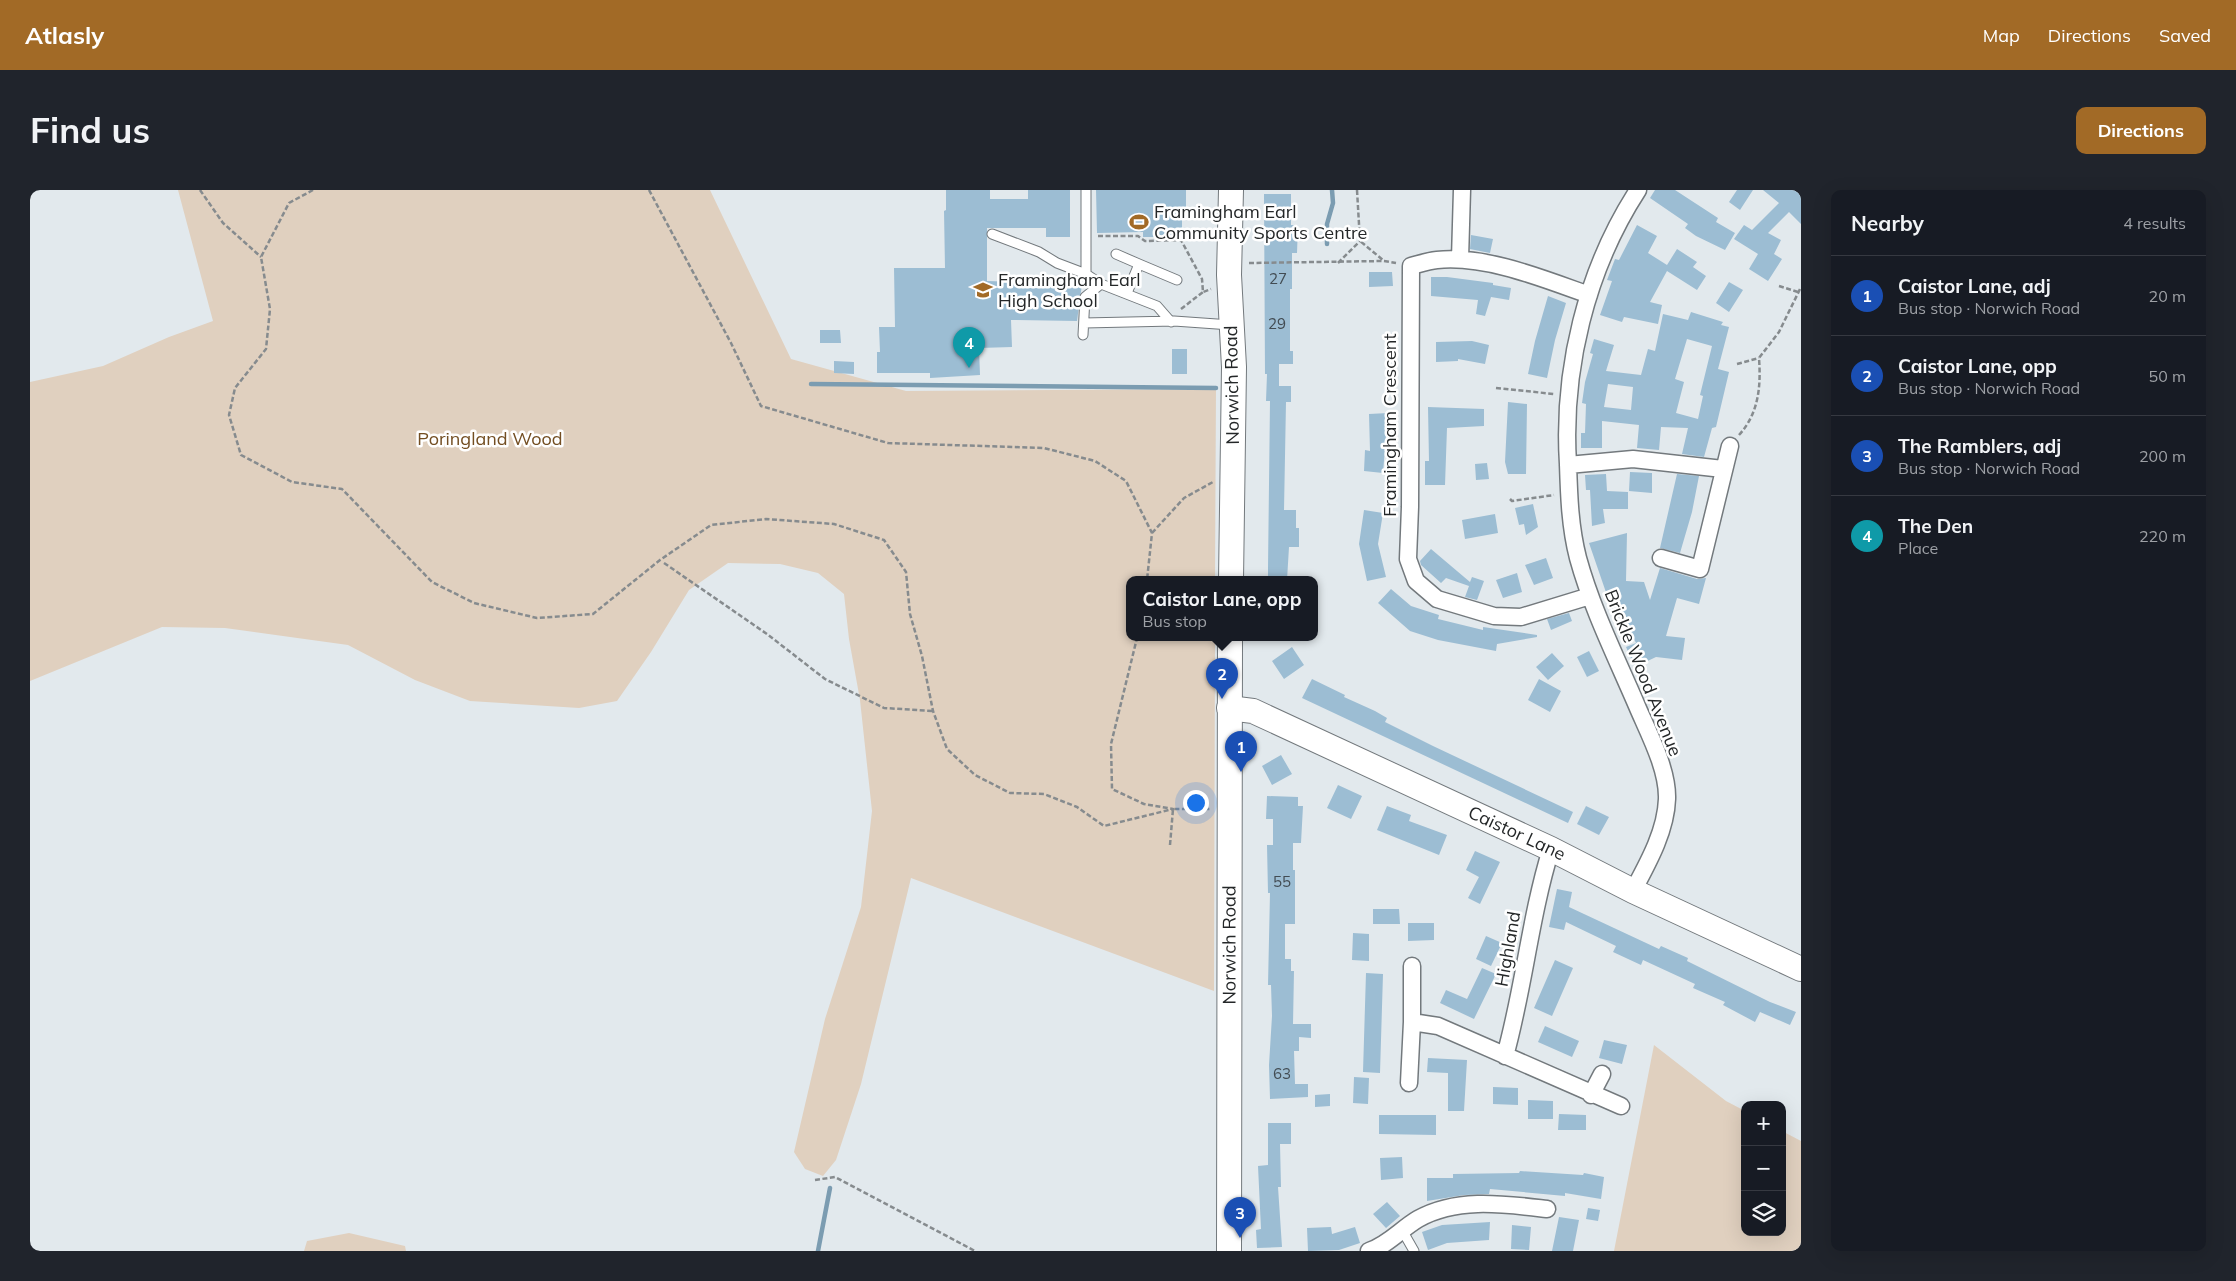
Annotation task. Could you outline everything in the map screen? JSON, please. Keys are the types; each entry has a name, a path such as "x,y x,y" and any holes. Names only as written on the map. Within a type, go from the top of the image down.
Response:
{"main road":[{"name":"Norwich Road","path":"1231,190 1231,324 1234,367 1231,576"},
{"name":"Norwich Road","path":"1229,1251 1230,641"},
{"name":"Caistor Lane","path":"1229,708 1253,711 1551,849 1801,969"}],"street":[{"path":"1460,259 1462,190"},
{"name":"Brickle Wood Avenue","path":"1633,890 1659,834 1667,798 1660,762 1590,596 1578,557 1568,494 1566,438 1568,396 1574,354 1590,295 1609,242 1638,190"},
{"path":"1411,266 1436,260 1460,259 1526,272 1590,295"},
{"name":"Framingham Crescent","path":"1411,266 1408,559 1416,581 1437,599 1494,616 1521,617 1590,596"},
{"path":"1661,558 1700,569 1730,446"},
{"path":"1568,465 1633,458 1723,469"},
{"name":"Highland","path":"1505,1056 1518,1010 1541,883 1551,849"},
{"path":"1409,1083 1412,966"},
{"path":"1412,1022 1438,1026 1592,1095 1621,1106"},
{"path":"1592,1095 1602,1074"},
{"path":"1369,1251 1378,1248 1416,1220 1440,1208 1470,1204 1547,1209"}],"lane":[{"path":"1086,190 1086,274"},
{"path":"992,234 1039,252 1057,263 1086,274 1101,284 1157,306 1171,322"},
{"path":"1116,254 1177,280"},
{"path":"1127,293 1139,264"},
{"path":"1083,335 1085,298 1101,284"},
{"path":"1084,324 1171,322 1231,324"},
{"path":"1402,1230 1414,1251"}],"path":[{"path":"200,190 223,223 261,257"},
{"path":"313,190 289,203 261,257 270,309 266,349 235,388 229,415 241,455 292,482 342,488 432,582 474,603 537,618 593,614 660,560 711,525 766,519 834,524 884,540 906,572 910,614 922,656 933,711 947,749 975,775 1010,793 1044,794 1077,807 1104,826 1173,809"},
{"path":"649,190 761,406 888,443 1044,448 1095,461 1126,481 1152,534 1147,576"},
{"path":"1357,190 1360,241 1384,261"},
{"path":"1086,236 1138,236 1145,241 1181,240 1202,279 1203,292"},
{"path":"1338,263 1360,241"},
{"path":"1230,263 1384,261 1411,266"},
{"path":"1779,286 1798,292"},
{"path":"1737,364 1759,358 1779,332 1801,286"},
{"path":"1178,311 1203,292 1217,287"},
{"path":"1730,446 1742,431 1757,404 1760,383 1759,358"},
{"path":"1496,388 1568,396"},
{"path":"1152,534 1184,498 1212,482 1232,481"},
{"path":"1510,499 1512,501 1568,494"},
{"path":"664,563 768,634 825,680 884,708 933,711"},
{"path":"1136,641 1111,744 1112,789 1144,804 1173,809 1230,809"},
{"path":"1170,845 1173,809"},
{"path":"815,1180 835,1177 974,1251"}],"green space":[{"name":"Poringland Wood","path":"178,190 710,190 791,359 906,391 1216,389 1215,576 1126,576 1126,641 1215,641 1214,991 911,878 861,1084 836,1160 823,1176 805,1169 794,1152 825,1019 861,907 872,811 860,700 849,639 844,594 818,573 780,564 728,563 689,590 651,652 617,701 579,708 470,701 415,680 348,645 225,628 162,627 30,681 30,382 103,366 169,337 213,321"},
{"path":"1654,1045 1726,1101 1741,1109 1741,1236 1786,1236 1786,1133 1801,1141 1801,1251 1614,1251"},
{"path":"349,1233 405,1246 406,1251 304,1251 307,1241"}],"building":[{"path":"946,190 990,190 990,199 1028,199 1028,190 1070,190 1070,237 1046,237 1046,228 987,228 987,281 1082,284 1077,321 1011,320 1012,347 979,348 980,375 930,378 930,373 877,373 877,352 880,352 879,327 895,327 894,268 945,268 944,211 946,210"},
{"name":"Framingham Earl Community Sports Centre","path":"1096,190 1186,190 1186,212 1182,212 1182,237 1143,237 1143,232 1097,233"},
{"path":"1655,190 1675,190 1718,218 1716,222 1735,233 1725,250 1696,236 1685,228 1688,224 1650,198"},
{"path":"1737,190 1753,190 1740,210 1729,202"},
{"path":"1763,190 1801,190 1801,224 1789,212 1768,233 1781,240 1774,254 1782,259 1768,281 1749,269 1758,254 1734,239 1744,225 1752,230 1779,203"},
{"path":"1264,194 1291,194 1291,225 1298,225 1297,253 1292,253 1292,289 1290,289 1290,351 1293,351 1293,364 1279,364 1279,386 1291,386 1291,402 1286,402 1284,510 1296,510 1296,528 1299,528 1299,547 1289,547 1287,576 1268,576 1270,401 1266,401 1267,374 1265,374"},
{"path":"1637,225 1657,236 1648,253 1667,265 1677,249 1697,262 1693,267 1706,276 1697,290 1667,271 1650,302 1662,305 1658,324 1624,317 1622,322 1600,315 1612,281 1607,280 1615,259 1619,260"},
{"path":"1471,235 1493,239 1490,253 1470,249"},
{"path":"1369,272 1392,272 1393,286 1369,287"},
{"path":"1431,277 1447,277 1493,283 1493,285 1511,288 1509,300 1491,297 1485,316 1476,314 1478,300 1431,296"},
{"path":"1729,282 1743,290 1729,312 1716,303"},
{"path":"1548,296 1566,303 1555,340 1547,378 1528,374"},
{"path":"1691,312 1723,322 1721,325 1729,327 1718,369 1729,372 1716,427 1712,428 1704,457 1682,454 1688,428 1661,427 1659,450 1637,448 1639,425 1602,421 1602,448 1581,448 1581,433 1585,433 1586,404 1582,403 1585,382 1593,354 1590,353 1594,339 1614,345 1606,371 1641,375 1648,349 1655,351 1663,314 1688,320","holes":["1687,339 1712,346 1700,395 1703,396 1698,419 1676,413 1684,382 1675,379","1608,384 1633,387 1631,410 1604,407"]},
{"path":"820,330 840,330 841,343 820,343"},
{"path":"1472,341 1489,345 1485,364 1458,359 1458,361 1436,362 1436,342"},
{"path":"1172,349 1187,349 1187,374 1172,374"},
{"path":"834,361 854,362 854,374 834,373"},
{"path":"1508,402 1527,404 1526,474 1508,474 1505,462"},
{"path":"1428,407 1484,409 1484,426 1447,428 1445,485 1425,485 1425,461 1429,461"},
{"path":"1388,413 1389,434 1386,435 1383,473 1364,471 1365,450 1370,451 1369,414"},
{"path":"1487,463 1489,479 1476,480 1475,464"},
{"path":"1630,472 1652,473 1652,493 1629,491"},
{"path":"1606,474 1607,491 1628,492 1628,509 1603,509 1605,523 1592,526 1590,490 1586,490 1585,475"},
{"path":"1677,474 1699,476 1692,512 1680,553 1660,548"},
{"path":"1533,504 1538,527 1526,535 1524,524 1519,525 1515,508"},
{"path":"1364,510 1383,513 1378,544 1386,577 1367,581 1359,544"},
{"path":"1495,514 1498,533 1465,539 1462,520"},
{"path":"1627,533 1626,581 1644,582 1650,600 1660,568 1697,579 1706,578 1699,604 1677,598 1666,636 1685,638 1682,660 1656,657 1635,667 1626,647 1636,643 1622,614 1615,618 1608,605 1610,604 1589,543"},
{"path":"1431,549 1470,582 1472,577 1484,581 1477,600 1465,597 1469,586 1446,578 1441,583 1421,565 1420,561"},
{"path":"1546,558 1553,578 1534,585 1525,565"},
{"path":"1517,573 1522,592 1503,598 1496,580"},
{"path":"1391,589 1411,606 1439,615 1438,619 1483,630 1483,627 1537,635 1537,637 1497,644 1496,651 1438,640 1410,631 1378,603"},
{"path":"1569,613 1572,621 1551,630 1547,619"},
{"path":"1292,647 1304,665 1284,679 1272,661"},
{"path":"1589,651 1599,671 1587,677 1577,657"},
{"path":"1552,653 1564,666 1548,680 1536,667"},
{"path":"1312,679 1387,718 1385,722 1573,812 1568,823 1302,698"},
{"path":"1539,679 1561,691 1550,712 1528,700"},
{"path":"1281,755 1292,774 1272,785 1262,766"},
{"path":"1338,785 1362,796 1351,819 1327,808"},
{"path":"1267,796 1298,797 1298,806 1303,806 1301,843 1293,843 1295,924 1285,924 1285,959 1291,959 1291,971 1294,971 1293,1024 1311,1024 1311,1038 1299,1037 1299,1051 1294,1051 1295,1084 1308,1084 1308,1097 1270,1099 1269,1065 1272,1016 1271,985 1268,985 1270,893 1268,893 1267,845 1273,845 1273,819 1266,819"},
{"path":"1387,806 1411,815 1409,821 1447,835 1439,855 1377,830"},
{"path":"1586,806 1609,817 1599,835 1577,824"},
{"path":"1475,851 1500,862 1480,904 1468,898 1479,877 1466,870"},
{"path":"1557,889 1572,892 1569,907 1659,949 1661,946 1688,958 1687,961 1770,1002 1796,1012 1790,1025 1760,1012 1755,1022 1723,1005 1725,1002 1693,988 1695,984 1643,960 1641,965 1613,952 1616,946 1566,922 1564,930 1549,927"},
{"path":"1373,909 1399,909 1400,924 1373,924"},
{"path":"1408,923 1434,923 1434,940 1408,941"},
{"path":"1353,933 1369,934 1369,961 1352,960"},
{"path":"1486,936 1502,943 1491,966 1476,959"},
{"path":"1555,960 1573,968 1552,1016 1534,1008"},
{"path":"1482,968 1496,974 1474,1019 1440,1003 1446,990 1467,999"},
{"path":"1366,973 1383,974 1380,1073 1363,1072"},
{"path":"1545,1026 1579,1041 1572,1057 1538,1042"},
{"path":"1604,1040 1627,1045 1622,1064 1599,1058"},
{"path":"1428,1058 1467,1060 1464,1111 1448,1111 1448,1073 1427,1072"},
{"path":"1354,1077 1369,1078 1368,1104 1353,1103"},
{"path":"1493,1087 1518,1088 1518,1105 1493,1104"},
{"path":"1330,1094 1330,1106 1315,1107 1315,1095"},
{"path":"1528,1100 1553,1101 1553,1119 1528,1119"},
{"path":"1559,1114 1586,1115 1586,1130 1558,1130"},
{"path":"1379,1115 1436,1115 1436,1135 1379,1134"},
{"path":"1268,1123 1291,1123 1291,1144 1280,1144 1281,1187 1278,1187 1282,1247 1257,1248 1256,1230 1261,1229 1258,1166 1268,1165"},
{"path":"1402,1157 1403,1178 1381,1180 1380,1158"},
{"path":"1520,1171 1583,1175 1584,1173 1604,1177 1601,1199 1565,1193 1565,1196 1490,1189 1489,1194 1464,1195 1427,1201 1427,1178 1453,1178 1453,1174 1519,1173"},
{"path":"1387,1202 1400,1216 1386,1228 1373,1214"},
{"path":"1588,1208 1600,1210 1598,1221 1586,1219"},
{"path":"1559,1217 1579,1220 1573,1251 1552,1251"},
{"path":"1490,1222 1489,1240 1447,1243 1428,1250 1422,1232 1442,1225"},
{"path":"1512,1225 1531,1227 1529,1250 1511,1249"},
{"path":"1331,1227 1332,1234 1355,1227 1360,1243 1339,1250 1308,1251 1307,1228"}],"waterway":[{"path":"1327,244 1327,224 1333,203 1332,190"},
{"path":"811,384 1216,388"},
{"path":"818,1251 830,1188"}],"place":[{"name":"Framingham Earl Community Sports Centre","path":"1139,222"},
{"name":"Framingham Earl High School","path":"983,290"},
{"name":"The Den","path":"969,368"},
{"name":"Caistor Lane, opp","path":"1222,699"},
{"name":"Caistor Lane, adj","path":"1241,772"},
{"name":"The Ramblers, adj","path":"1240,1238"}]}
